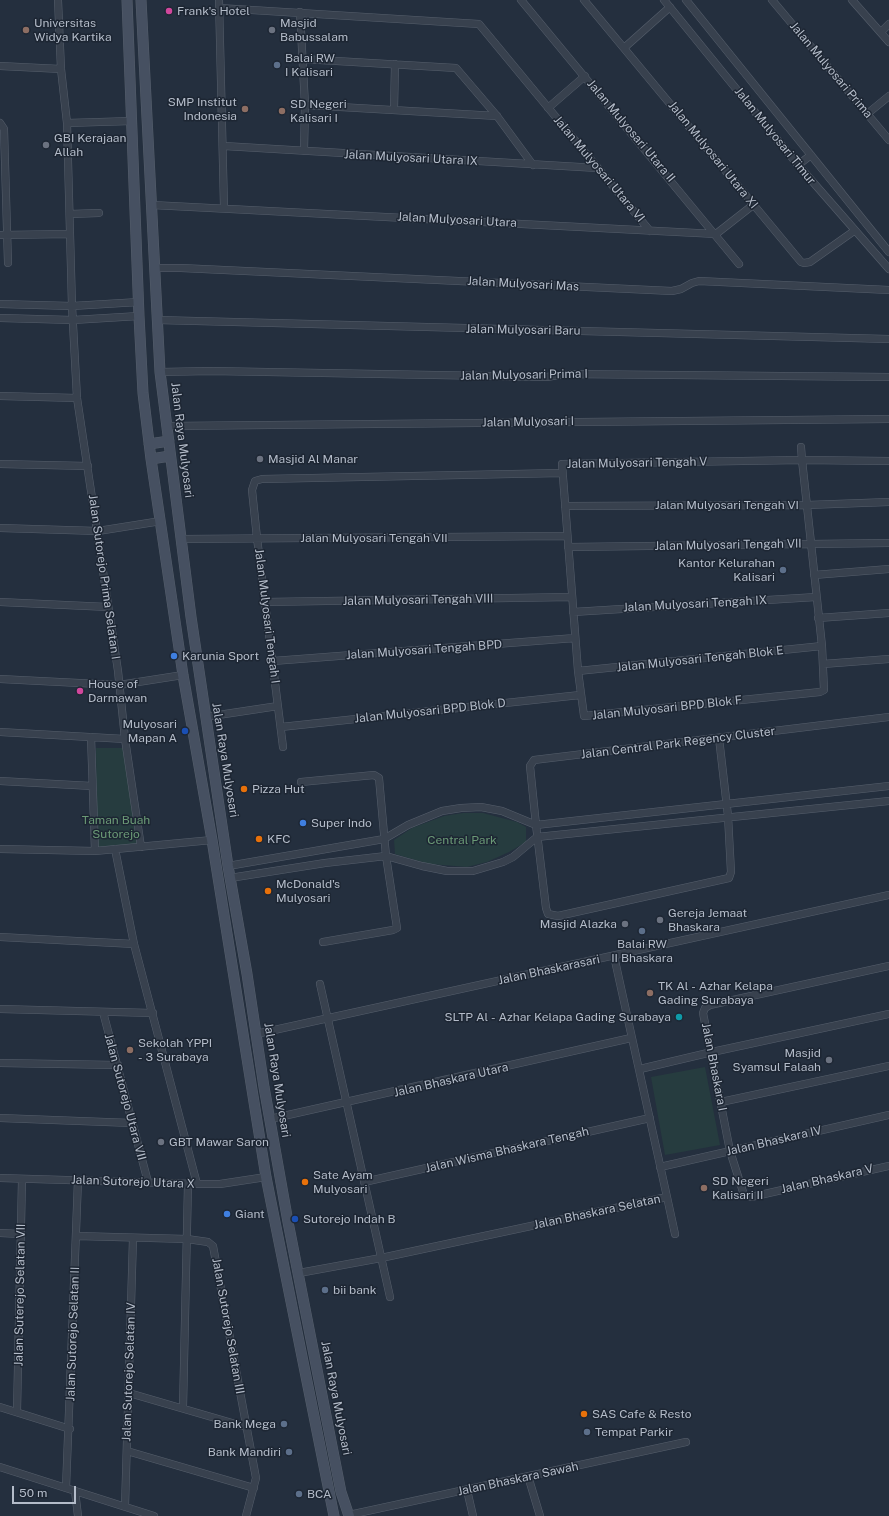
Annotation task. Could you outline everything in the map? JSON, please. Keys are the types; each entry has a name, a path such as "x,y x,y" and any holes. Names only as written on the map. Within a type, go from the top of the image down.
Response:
{"main road":[{"path":"127,0 143,393 151,459 183,675 212,840 266,1177 334,1516"},
{"name":"Jalan Raya Mulyosari","path":"141,0 152,205 156,320 160,372 205,716 264,1086 288,1222 341,1492 349,1515"},
{"path":"131,78 145,78"},
{"path":"149,444 168,441"},
{"path":"151,459 170,456"},
{"path":"187,695 202,692"},
{"path":"252,1089 264,1086"},
{"path":"295,1320 307,1317"},
{"path":"298,1340 311,1336"}],"street":[{"name":"Jalan Sutorejo Prima Selatan I","path":"58,0 61,69 67,123 72,306 78,398 98,530 125,739 141,847"},
{"path":"219,0 224,146 224,207"},
{"name":"Jalan Mulyosari Utara II","path":"521,0 716,234 739,264"},
{"name":"Jalan Mulyosari Utara XI","path":"584,0 753,205 804,263 810,262 854,231"},
{"name":"Jalan Mulyosari Timur","path":"664,0 798,165 854,231 889,269"},
{"name":"Jalan Mulyosari Timur","path":"686,0 889,252"},
{"name":"Jalan Mulyosari Prima","path":"772,0 889,140"},
{"path":"852,0 889,42"},
{"path":"624,48 670,7"},
{"name":"Jalan Mulyosari Utara VI","path":"219,8 479,24 650,231"},
{"path":"300,12 305,105 304,151"},
{"path":"881,32 889,24"},
{"path":"302,59 456,68 497,116 533,165"},
{"path":"394,110 395,64"},
{"path":"0,66 61,69"},
{"name":"Jalan Mulyosari Utara VI","path":"548,108 585,76"},
{"path":"868,114 889,96"},
{"path":"305,105 497,116"},
{"path":"67,123 132,121"},
{"path":"0,123 4,129 4,235 8,263"},
{"name":"Jalan Mulyosari Utara IX","path":"224,146 598,168"},
{"path":"798,165 811,155"},
{"name":"Jalan Mulyosari Utara","path":"152,205 224,207 716,234"},
{"path":"716,234 753,205"},
{"path":"70,214 99,213"},
{"path":"4,235 70,234"},
{"name":"Jalan Mulyosari Mas","path":"154,268 672,291 681,290 692,283 699,281 889,290"},
{"path":"0,304 72,306 139,302"},
{"path":"0,318 73,320 139,316"},
{"name":"Jalan Mulyosari Baru","path":"156,320 889,339"},
{"name":"Jalan Mulyosari Prima I","path":"160,372 211,371 547,377 565,374 889,377"},
{"path":"0,396 78,398"},
{"name":"Jalan Mulyosari I","path":"166,426 889,419"},
{"path":"801,447 823,664 889,659"},
{"name":"Jalan Mulyosari Tengah V","path":"253,485 255,481 262,479 562,473 563,463 802,460 889,461"},
{"path":"0,464 88,466"},
{"name":"Jalan Mulyosari BPD Blok F","path":"562,473 580,695 582,713 585,716 820,692 824,687 823,664"},
{"name":"Jalan Mulyosari Tengah I","path":"253,485 257,538 283,747"},
{"name":"Jalan Mulyosari Tengah VI","path":"565,506 806,505 889,502"},
{"path":"0,528 98,530 161,521"},
{"name":"Jalan Mulyosari Tengah VII","path":"182,539 567,536"},
{"name":"Jalan Mulyosari Tengah VII","path":"568,547 889,543"},
{"path":"814,575 889,569"},
{"name":"Jalan Mulyosari Tengah IX","path":"573,612 816,597"},
{"name":"Jalan Mulyosari Tengah VIII","path":"265,602 572,598"},
{"path":"0,602 108,607"},
{"path":"818,618 889,613"},
{"name":"Jalan Mulyosari Tengah BPD","path":"273,661 575,638"},
{"name":"Jalan Mulyosari Tengah Blok E","path":"578,671 822,646"},
{"path":"0,678 119,685 183,675"},
{"name":"Jalan Mulyosari BPD Blok D","path":"281,727 580,695"},
{"path":"205,716 278,706"},
{"name":"Jalan Central Park Regency Cluster","path":"728,816 731,872 728,879 558,916 550,915 546,908 530,766 534,760 889,717"},
{"path":"0,732 125,739"},
{"path":"91,737 95,851"},
{"path":"719,738 728,816"},
{"path":"301,782 378,776 386,856 397,924 396,929 323,942"},
{"path":"0,781 92,786"},
{"path":"228,866 384,839 408,824 442,812 460,808 481,807 502,811 536,825 889,786"},
{"path":"230,878 325,863 386,856 441,870 473,870 503,862 513,857 537,837 889,800"},
{"path":"0,849 95,851 212,840"},
{"path":"115,849 134,944 196,1184"},
{"path":"323,849 325,863"},
{"name":"Jalan Bhaskarasari","path":"256,1034 889,895"},
{"path":"0,937 134,944"},
{"name":"Jalan Bhaskara Selatan","path":"299,1273 380,1258 667,1197 614,956"},
{"name":"Jalan Bhaskara I","path":"743,1193 730,1151 712,1052 703,1013 708,1006 889,966"},
{"path":"320,984 380,1258 390,1297"},
{"path":"0,1009 153,1013"},
{"name":"Jalan Sutorejo Utara VII","path":"103,1012 148,1182"},
{"path":"640,1069 889,1014"},
{"name":"Jalan Bhaskara Utara","path":"270,1119 347,1104 631,1038"},
{"path":"0,1063 118,1065"},
{"path":"721,1102 889,1066"},
{"name":"Jalan Bhaskara IV","path":"660,1167 889,1115"},
{"path":"0,1118 132,1123"},
{"name":"Jalan Wisma Bhaskara Tengah","path":"364,1182 650,1118"},
{"name":"Jalan Bhaskara V","path":"743,1193 751,1196 889,1166"},
{"name":"Jalan Sutorejo Utara X","path":"0,1178 220,1184 266,1177"},
{"name":"Jalan Suterejo Selatan VII","path":"17,1412 22,1179"},
{"name":"Jalan Sutorejo Selatan II","path":"66,1488 70,1429 78,1180"},
{"path":"183,1408 188,1184"},
{"path":"667,1197 675,1234"},
{"path":"0,1233 21,1234"},
{"name":"Jalan Sutorejo Selatan III","path":"77,1236 187,1239 208,1242 213,1246 256,1478 246,1516"},
{"name":"Jalan Sutorejo Selatan IV","path":"125,1507 133,1238"},
{"path":"129,1393 246,1426"},
{"path":"0,1407 70,1429"},
{"name":"Jalan Bhaskara Sawah","path":"349,1515 686,1442"},
{"path":"127,1451 254,1488"},
{"path":"0,1467 154,1516"},
{"path":"528,1476 540,1516"},
{"path":"467,1490 473,1516"},
{"path":"75,1491 78,1516"}],"green space":[{"name":"Taman Buah Sutorejo","path":"96,748 123,748 137,844 97,848"},
{"name":"Central Park","path":"463,813 483,813 517,822 526,827 526,842 487,862 467,867 429,864 395,854 394,840 412,828 444,816"},
{"path":"705,1067 720,1145 665,1155 651,1077"}],"place":[{"name":"Frank's Hotel","path":"169,11"},
{"name":"Universitas Widya Kartika","path":"26,30"},
{"name":"Masjid Babussalam","path":"272,30"},
{"name":"Balai RW I Kalisari","path":"277,65"},
{"name":"SMP Institut Indonesia","path":"245,109"},
{"name":"SD Negeri Kalisari I","path":"282,111"},
{"name":"GBI Kerajaan Allah","path":"46,145"},
{"name":"Masjid Al Manar","path":"260,459"},
{"name":"Kantor Kelurahan Kalisari","path":"783,570"},
{"name":"Karunia Sport","path":"174,656"},
{"name":"House of Darmawan","path":"80,691"},
{"name":"Mulyosari Mapan A","path":"185,731"},
{"name":"Pizza Hut","path":"244,789"},
{"name":"Super Indo","path":"303,823"},
{"name":"KFC","path":"259,839"},
{"name":"McDonald's Mulyosari","path":"268,891"},
{"name":"Gereja Jemaat Bhaskara","path":"660,920"},
{"name":"Masjid Alazka","path":"625,924"},
{"name":"Balai RW II Bhaskara","path":"642,931"},
{"name":"TK Al - Azhar Kelapa Gading Surabaya","path":"650,993"},
{"name":"SLTP Al - Azhar Kelapa Gading Surabaya","path":"679,1017"},
{"name":"Sekolah YPPI - 3 Surabaya","path":"130,1050"},
{"name":"Masjid Syamsul Falaah","path":"829,1060"},
{"name":"GBT Mawar Saron","path":"161,1142"},
{"name":"Sate Ayam Mulyosari","path":"305,1182"},
{"name":"SD Negeri Kalisari II","path":"704,1188"},
{"name":"Giant","path":"227,1214"},
{"name":"Sutorejo Indah B","path":"295,1219"},
{"name":"bii bank","path":"325,1290"},
{"name":"SAS Cafe & Resto","path":"584,1414"},
{"name":"Bank Mega","path":"284,1424"},
{"name":"Tempat Parkir","path":"587,1432"},
{"name":"Bank Mandiri","path":"289,1452"},
{"name":"BCA","path":"299,1494"}]}
